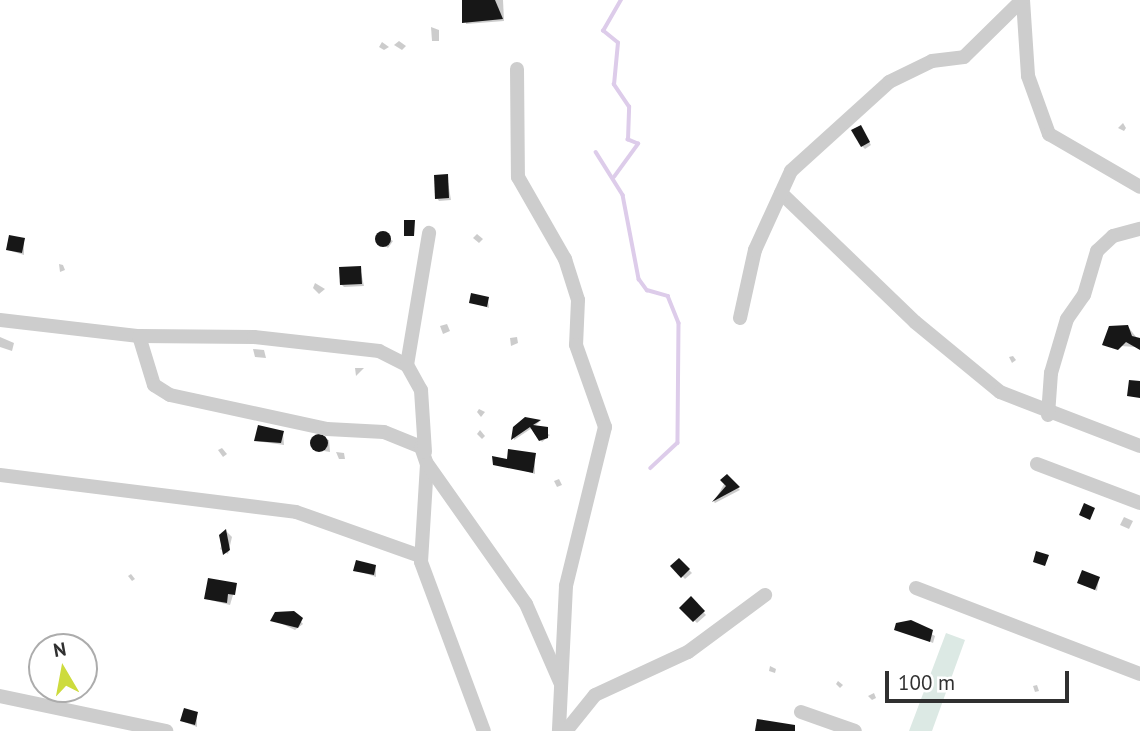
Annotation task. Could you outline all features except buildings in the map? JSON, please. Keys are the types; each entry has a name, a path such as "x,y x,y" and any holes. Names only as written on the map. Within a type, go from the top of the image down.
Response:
{"street":[{"path":"1023,0 1028,76 1049,134 1140,187"},
{"path":"740,318 744,283 792,171 835,125 913,67 964,57 1023,0"},
{"path":"517,69 518,177 565,259 578,300 576,345 605,427 566,586 559,731"},
{"path":"782,193 915,321 1000,392 1048,415 1140,446"},
{"path":"1048,415 1051,373 1067,318 1084,295 1097,251 1112,236 1140,229"},
{"path":"407,365 429,233"},
{"path":"0,320 138,336 268,338 379,351 407,365 421,390 426,458 420,556 484,731"},
{"path":"138,336 154,384 170,395 327,429 384,432 426,458 526,604 562,688"},
{"path":"1037,464 1140,503"},
{"path":"0,475 296,512 420,556"},
{"path":"916,588 1140,674"},
{"path":"566,731 595,695 688,652 765,595"},
{"path":"0,695 166,731"},
{"path":"801,712 855,731"}],"shaded area":[{"path":"946,633 965,640 932,731 909,731"}],"waterway":[{"path":"614,177 638,144 628,140 629,107 614,85 618,43 603,31 621,0"},
{"path":"596,152 623,195 639,279 647,290 668,296 679,323 678,443 651,468"}]}
